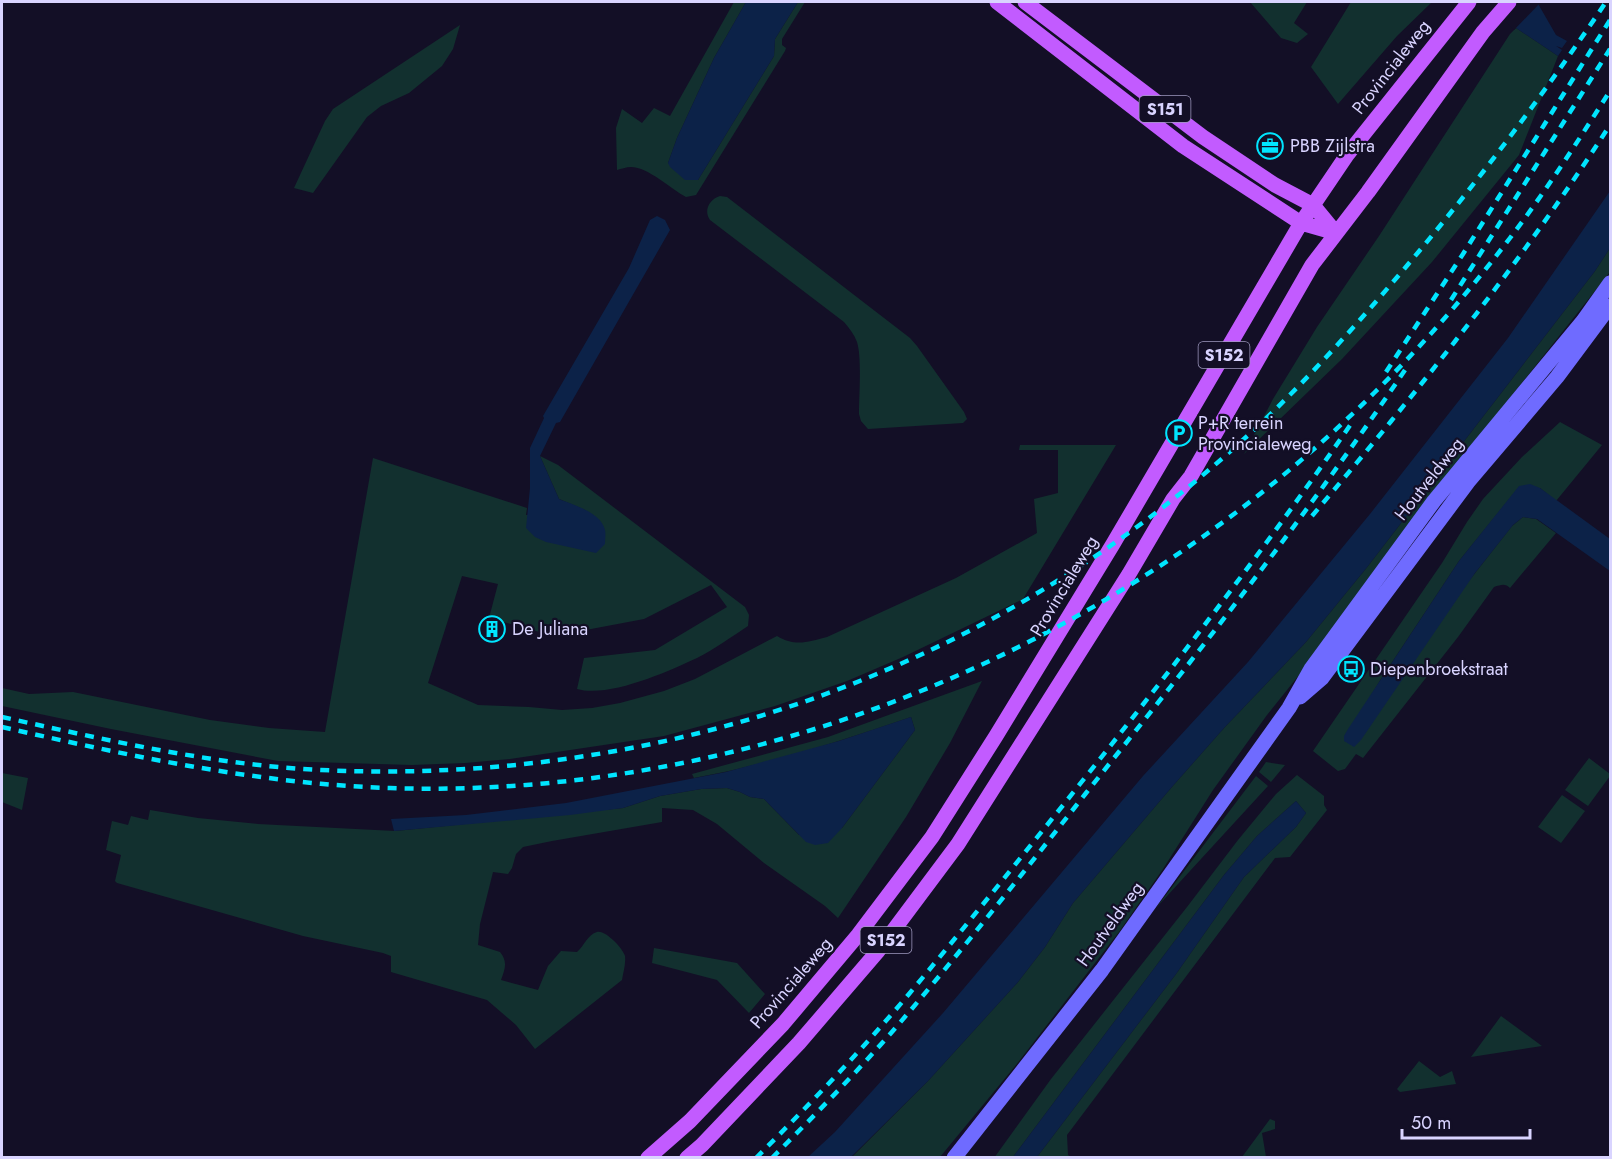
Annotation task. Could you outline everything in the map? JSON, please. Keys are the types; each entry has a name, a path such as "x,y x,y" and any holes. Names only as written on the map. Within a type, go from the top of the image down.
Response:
{"main road":[{"name":"S151","path":"997,2 1183,146 1301,223 1336,233"},
{"name":"S151","path":"1025,2 1203,137 1275,185 1313,205 1336,233"},
{"name":"S152","path":"687,1158 799,1043 878,951 958,844 1129,574 1173,499 1191,476 1312,265 1484,32 1509,2"},
{"name":"Provincialeweg","path":"648,1158 690,1121 783,1024 858,935 932,837 1113,544 1301,223 1347,155 1464,7"}],"street":[{"name":"Houtveldweg","path":"954,1158 1102,970 1289,708 1311,669 1434,501 1583,321 1611,283"},
{"name":"Houtveldweg","path":"1289,708 1322,678 1468,482 1557,377 1611,306"}],"green space":[{"path":"734,2 746,2 714,58 668,163 689,180 698,180 774,56 775,39 798,2 805,2 782,39 785,51 696,195 686,197 652,174 638,168 629,167 617,170 616,128 622,109 642,123 654,108 670,116"},
{"path":"1250,2 1307,2 1294,23 1308,34 1297,43 1281,38"},
{"path":"1351,2 1432,2 1397,36 1338,104 1311,67"},
{"path":"460,25 453,49 442,66 409,93 381,106 367,117 313,193 294,188 325,121 333,109"},
{"path":"1516,28 1558,56 1519,155 1432,262 1342,359 1244,454 1273,399 1317,327"},
{"path":"720,196 727,197 910,338 967,419 963,423 868,429 861,421 859,414 859,357 857,342 853,334 844,322 710,220 707,209 713,200"},
{"path":"1610,248 1610,272 1439,487 1267,715 1213,790 1163,869 1119,932 1016,1065 940,1157 851,1158 928,1081 1018,982 1045,947 1073,903 1224,728 1306,642 1368,566 1595,271"},
{"path":"1560,422 1602,445 1556,501 1540,488 1519,487 1459,561 1381,679 1344,740 1512,526 1523,517 1536,519 1556,533 1510,588 1505,585 1494,587 1458,637 1363,758 1356,754 1345,769 1338,771 1313,751 1442,563 1483,499 1522,457"},
{"path":"1020,445 1116,445 1023,599 903,657 847,681 775,706 664,736 510,759 465,763 412,765 278,761 2,706 2,688 29,694 73,692 210,720 269,728 325,732 373,458 527,508 526,515 585,510 559,499 540,456 558,465 745,607 749,615 748,626 717,647 685,664 638,682 605,690 577,689 584,658 655,650 727,607 711,585 644,619 554,636 489,618 498,584 462,576 428,683 478,705 562,710 620,703 664,691 695,679 777,636 790,642 808,642 827,637 956,578 1037,533 1034,499 1058,493 1058,450 1019,450"},
{"path":"982,681 950,743 906,817 838,918 825,906 764,863 717,824 693,810 662,808 662,822 523,847 516,854 508,874 493,872 480,924 478,945 500,952 504,959 505,969 501,980 538,990 548,966 561,951 577,952 591,935 597,932 605,934 614,941 625,956 622,980 535,1049 516,1025 487,1000 391,972 391,956 303,936 117,883 115,881 121,855 106,850 112,821 128,825 131,816 148,820 150,810 258,824 395,831 623,808 660,796 701,789 727,788 750,797 764,799 799,835 842,828 915,730 911,717 776,759 694,778 692,774 828,737"},
{"path":"1589,758 1610,776 1588,806 1565,790"},
{"path":"1266,762 1285,765 1271,782 1259,772"},
{"path":"2,773 28,778 22,810 2,802"},
{"path":"1297,775 1324,796 1324,805 1327,810 1290,857 1275,858 1067,1135 1068,1155 1071,1157 1037,1157 1176,974 1244,877 1296,827 1306,813 1296,801 1257,836 1224,875 1013,1157 994,1158 1051,1079 1238,840 1276,794"},
{"path":"1256,776 1268,786 1156,908"},
{"path":"1562,795 1585,811 1561,843 1538,827"},
{"path":"654,948 737,963 765,994 749,1013 717,980 652,963"},
{"path":"1501,1016 1542,1046 1471,1057"},
{"path":"1419,1061 1440,1077 1452,1071 1456,1084 1400,1092 1397,1089"},
{"path":"1270,1119 1275,1121 1275,1129 1262,1133 1266,1157 1242,1157"}],"water":[{"path":"746,2 798,2 775,39 774,56 698,180 685,180 668,163 714,58"},
{"path":"1489,2 1537,2 1556,35 1567,41 1562,48 1556,46 1562,50 1558,56 1516,28"},
{"path":"1610,191 1610,248 1595,271 1368,566 1306,642 1224,728 1171,788 1073,903 1045,947 1018,982 928,1081 851,1157 808,1157 835,1132 943,1013 1143,776 1248,662 1370,514 1508,338"},
{"path":"657,216 665,220 670,230 560,422 556,423 540,456 559,499 586,510 598,518 605,530 605,544 596,553 546,542 535,537 526,528 530,488 530,448 543,416 629,268 650,220"},
{"path":"1530,484 1540,488 1610,539 1610,571 1537,519 1523,517 1513,525 1475,573 1361,740 1354,747 1344,741 1348,729 1459,561 1519,486"},
{"path":"911,717 915,730 842,828 828,843 815,845 806,842 764,799 750,797 727,788 701,789 660,796 623,808 570,815 394,831 391,819 466,815 566,803 726,772 839,741"},
{"path":"1296,801 1306,813 1296,827 1244,877 1176,974 1037,1157 1013,1157 1224,875 1257,836"}],"pier":[{"path":"1486,2 1541,2 1514,30"}],"railway":[{"path":"2,717 160,750 240,763 321,770 447,770 571,758 692,735 810,700 924,653 1033,596 1136,527 1257,427 1344,338 1432,236 1509,138 1606,2"},
{"path":"1386,372 1610,20"},
{"path":"1451,300 1610,49"},
{"path":"2,727 146,758 292,781 390,788 526,785 661,767 793,736 922,691 1045,633 1163,564 1273,484 1374,393 1461,299 1536,202 1610,91"},
{"path":"1312,516 1391,422 1505,276 1610,125"},
{"path":"772,1158 883,1042 995,908 1252,582 1330,477 1405,370"},
{"path":"756,1158 872,1036 1004,879 1210,618 1353,421"}],"place":[{"name":"PBB Zijlstra","path":"1270,146"},
{"name":"P+R terrein Provincialeweg","path":"1179,433"},
{"name":"De Juliana","path":"492,629"},
{"name":"Diepenbroekstraat","path":"1351,669"}]}
